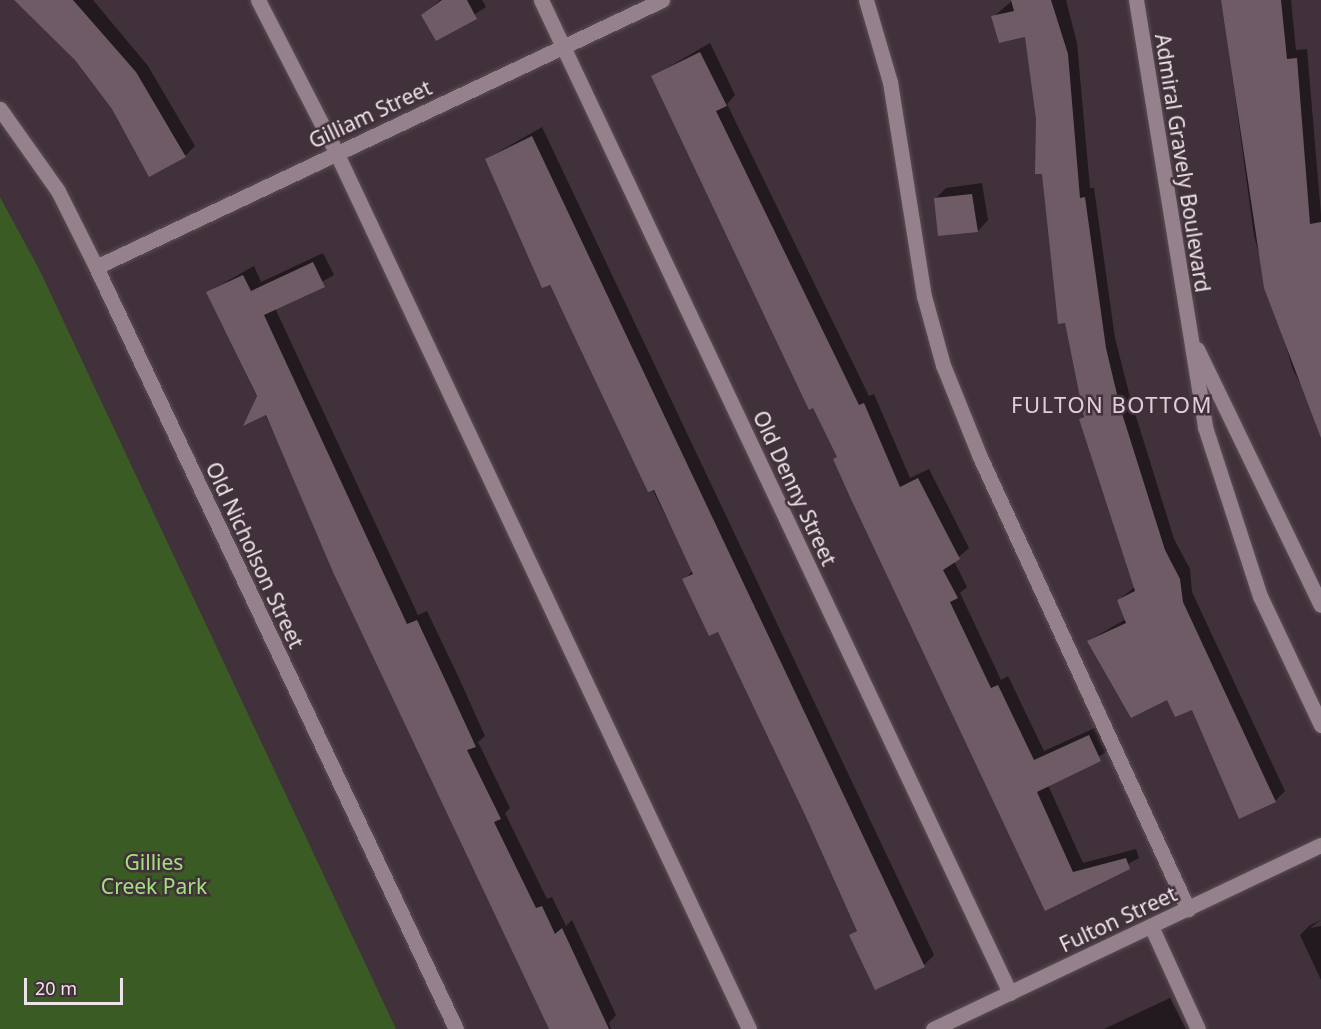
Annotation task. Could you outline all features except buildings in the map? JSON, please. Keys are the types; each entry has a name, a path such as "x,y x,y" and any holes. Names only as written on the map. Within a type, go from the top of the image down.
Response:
{"street":[{"path":"258,0 336,152 748,1029"},
{"name":"Old Denny Street","path":"542,0 1010,993"},
{"name":"Gilliam Street","path":"96,267 662,0"},
{"path":"866,0 890,82 924,296 943,365 980,457 1188,909"},
{"name":"Admiral Gravely Boulevard","path":"1136,0 1205,427 1228,511 1260,596 1321,725"},
{"name":"Old Nicholson Street","path":"0,109 58,191 96,267 456,1029"},
{"name":"Admiral Gravely Boulevard","path":"1189,332 1321,605"},
{"name":"Fulton Street","path":"933,1029 1321,845"},
{"path":"1151,926 1198,1029"}],"green space":[{"name":"Gillies Creek Park","path":"0,197 40,271 396,1029 0,1029"}],"district":[{"name":"FULTON BOTTOM","path":"1112,405"}]}
